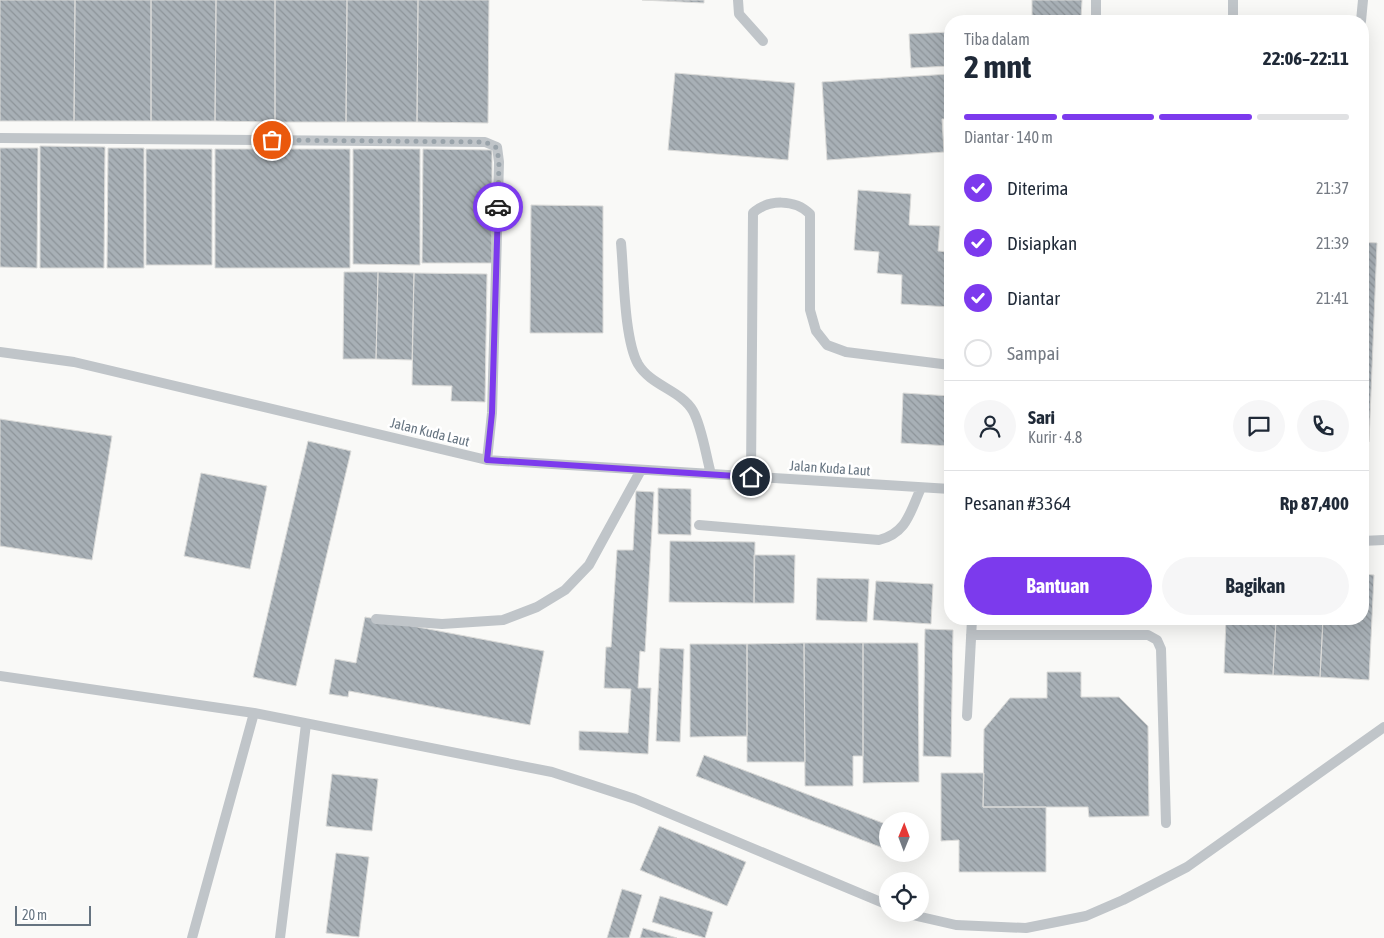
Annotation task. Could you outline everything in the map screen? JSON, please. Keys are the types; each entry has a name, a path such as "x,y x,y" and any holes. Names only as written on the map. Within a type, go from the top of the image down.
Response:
{"lane":[{"path":"738,0 739,14 762,41"},
{"path":"1096,0 1096,15"},
{"path":"1233,0 1233,15"},
{"path":"1361,15 1363,0"},
{"path":"0,138 485,142 497,148 499,172 492,413 487,460"},
{"path":"751,477 753,213 760,206 786,203 802,206 810,214 810,310 816,331 827,345 846,352 944,363"},
{"path":"621,243 631,348 639,366 654,382 684,401 693,411 711,474"},
{"name":"Jalan Kuda Laut","path":"0,352 74,362 487,460 944,489"},
{"path":"376,619 442,624 503,620 537,607 565,590 589,565 641,470"},
{"path":"698,525 879,540 891,537 904,526 921,488"},
{"path":"1369,541 1384,540"},
{"path":"967,716 972,625"},
{"path":"971,635 1148,635 1157,640 1161,649 1166,823"},
{"path":"0,676 254,713 552,772 635,799 879,901"},
{"path":"192,938 254,713"},
{"path":"280,938 306,724"},
{"path":"929,919 956,925 1026,928 1086,916 1123,900 1187,867 1384,727"}],"building":[{"path":"0,0 75,0 74,121 0,121"},
{"path":"75,0 151,0 151,121 74,121"},
{"path":"151,0 216,0 215,121 151,121"},
{"path":"216,0 275,0 275,122 215,121"},
{"path":"275,0 347,0 346,122 275,122"},
{"path":"347,0 418,0 417,122 346,122"},
{"path":"418,0 489,0 488,123 417,122"},
{"path":"642,0 704,0 704,3"},
{"path":"1032,0 1082,0 1081,15 1032,15"},
{"path":"944,32 944,66 911,68 909,34"},
{"path":"675,73 795,83 788,160 668,150"},
{"path":"944,74 944,119 942,119 944,152 827,160 822,82"},
{"path":"40,146 105,147 104,268 40,268"},
{"path":"0,148 38,148 37,268 0,267"},
{"path":"108,148 144,148 144,268 107,268"},
{"path":"146,149 212,149 212,265 146,265"},
{"path":"215,149 350,149 350,268 215,268"},
{"path":"353,149 420,149 420,265 353,264"},
{"path":"423,149 492,150 492,263 422,263"},
{"path":"858,190 911,194 909,225 940,226 938,251 944,252 944,307 901,304 902,275 877,273 879,252 854,250"},
{"path":"531,205 603,206 603,333 530,333"},
{"path":"1369,242 1377,243 1369,442"},
{"path":"344,272 378,272 376,359 343,359"},
{"path":"378,272 414,273 412,360 376,359"},
{"path":"414,273 487,274 485,402 451,401 452,386 412,385"},
{"path":"903,393 944,396 944,446 901,443"},
{"path":"0,419 112,436 92,560 0,546"},
{"path":"308,441 351,451 296,686 253,677"},
{"path":"201,473 267,486 250,569 184,556"},
{"path":"658,488 691,489 691,535 658,534"},
{"path":"636,491 654,492 645,652 640,651 638,688 651,688 648,754 579,750 579,731 628,733 631,689 604,688 606,647 611,647 617,550 633,550"},
{"path":"670,541 755,542 754,603 669,602"},
{"path":"754,555 795,555 794,603 754,603"},
{"path":"1369,575 1374,575 1369,680 1320,677 1323,625 1369,625"},
{"path":"817,578 869,579 867,622 816,620"},
{"path":"876,581 933,584 931,624 873,620"},
{"path":"365,617 544,651 530,725 349,691 348,697 329,694 335,659 356,663"},
{"path":"1226,625 1276,625 1273,675 1224,673"},
{"path":"1276,625 1323,625 1320,677 1273,675"},
{"path":"925,629 953,630 951,757 923,756"},
{"path":"804,643 805,762 747,762 747,644"},
{"path":"804,643 863,643 863,756 853,756 853,786 805,786"},
{"path":"863,643 918,643 919,782 863,783"},
{"path":"690,644 747,644 747,736 690,737"},
{"path":"660,648 684,649 680,742 656,741"},
{"path":"1047,672 1081,672 1081,697 1119,697 1148,726 1149,816 1089,817 1088,807 983,807 984,729 1010,698 1047,698"},
{"path":"704,755 879,822 879,847 696,776"},
{"path":"941,773 984,773 983,807 1046,807 1046,872 959,872 959,840 941,841"},
{"path":"332,774 378,779 372,831 326,826"},
{"path":"659,826 746,862 727,906 640,870"},
{"path":"336,853 369,857 359,937 326,933"},
{"path":"622,889 642,895 629,938 607,938"},
{"path":"660,896 713,912 705,938 652,922"},
{"path":"643,928 677,938 640,938"}],"way so far":[{"path":"272,140 485,142 497,148 499,162 498,207"}],"route":[{"path":"498,207 492,413 487,460 751,477"}]}
